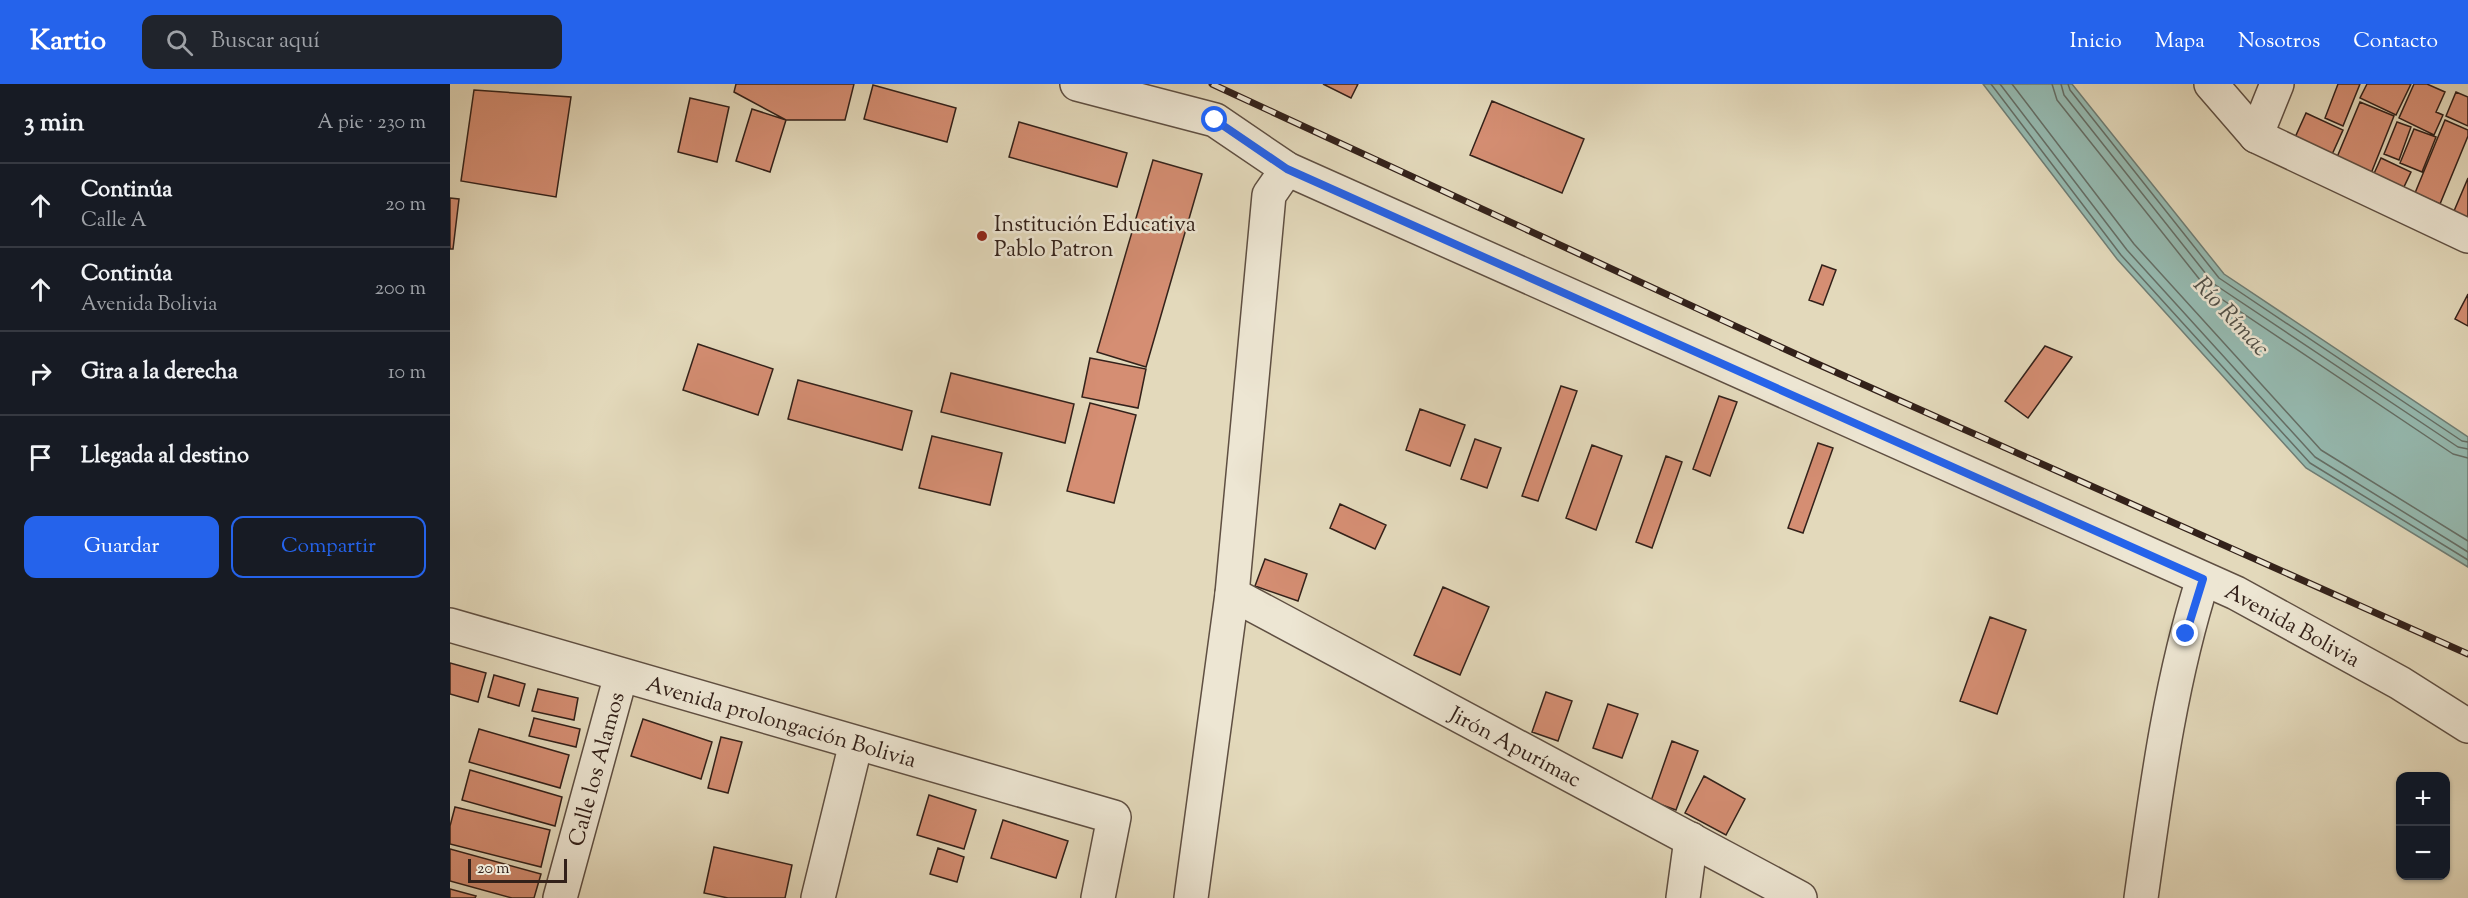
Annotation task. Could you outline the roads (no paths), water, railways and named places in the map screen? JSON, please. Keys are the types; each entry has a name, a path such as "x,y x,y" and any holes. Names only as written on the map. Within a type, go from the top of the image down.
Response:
{"street":[{"name":"Avenida Bolivia","path":"1077,84 1215,120 1287,169 2236,593 2400,683 2468,726"},
{"path":"2211,84 2256,136 2332,174 2468,236"},
{"path":"2256,136 2277,84"},
{"path":"1191,898 1232,594 1269,195 1287,169"},
{"path":"2140,898 2157,786 2186,634 2203,579"},
{"name":"Jirón Apurímac","path":"1232,594 1800,898"},
{"name":"Avenida prolongación Bolivia","path":"450,625 1114,817 1098,898"},
{"name":"Calle los Alamos","path":"560,898 621,675"},
{"path":"818,898 856,743"},
{"path":"1683,898 1691,838"}],"water":[{"name":"Río Rímac","path":"1983,84 2072,84 2224,274 2468,437 2468,567 2306,468 2117,259"}],"railway":[{"path":"1212,84 1813,362 2468,654"}],"place":[{"name":"Institución Educativa Pablo Patron","path":"982,236"}]}
